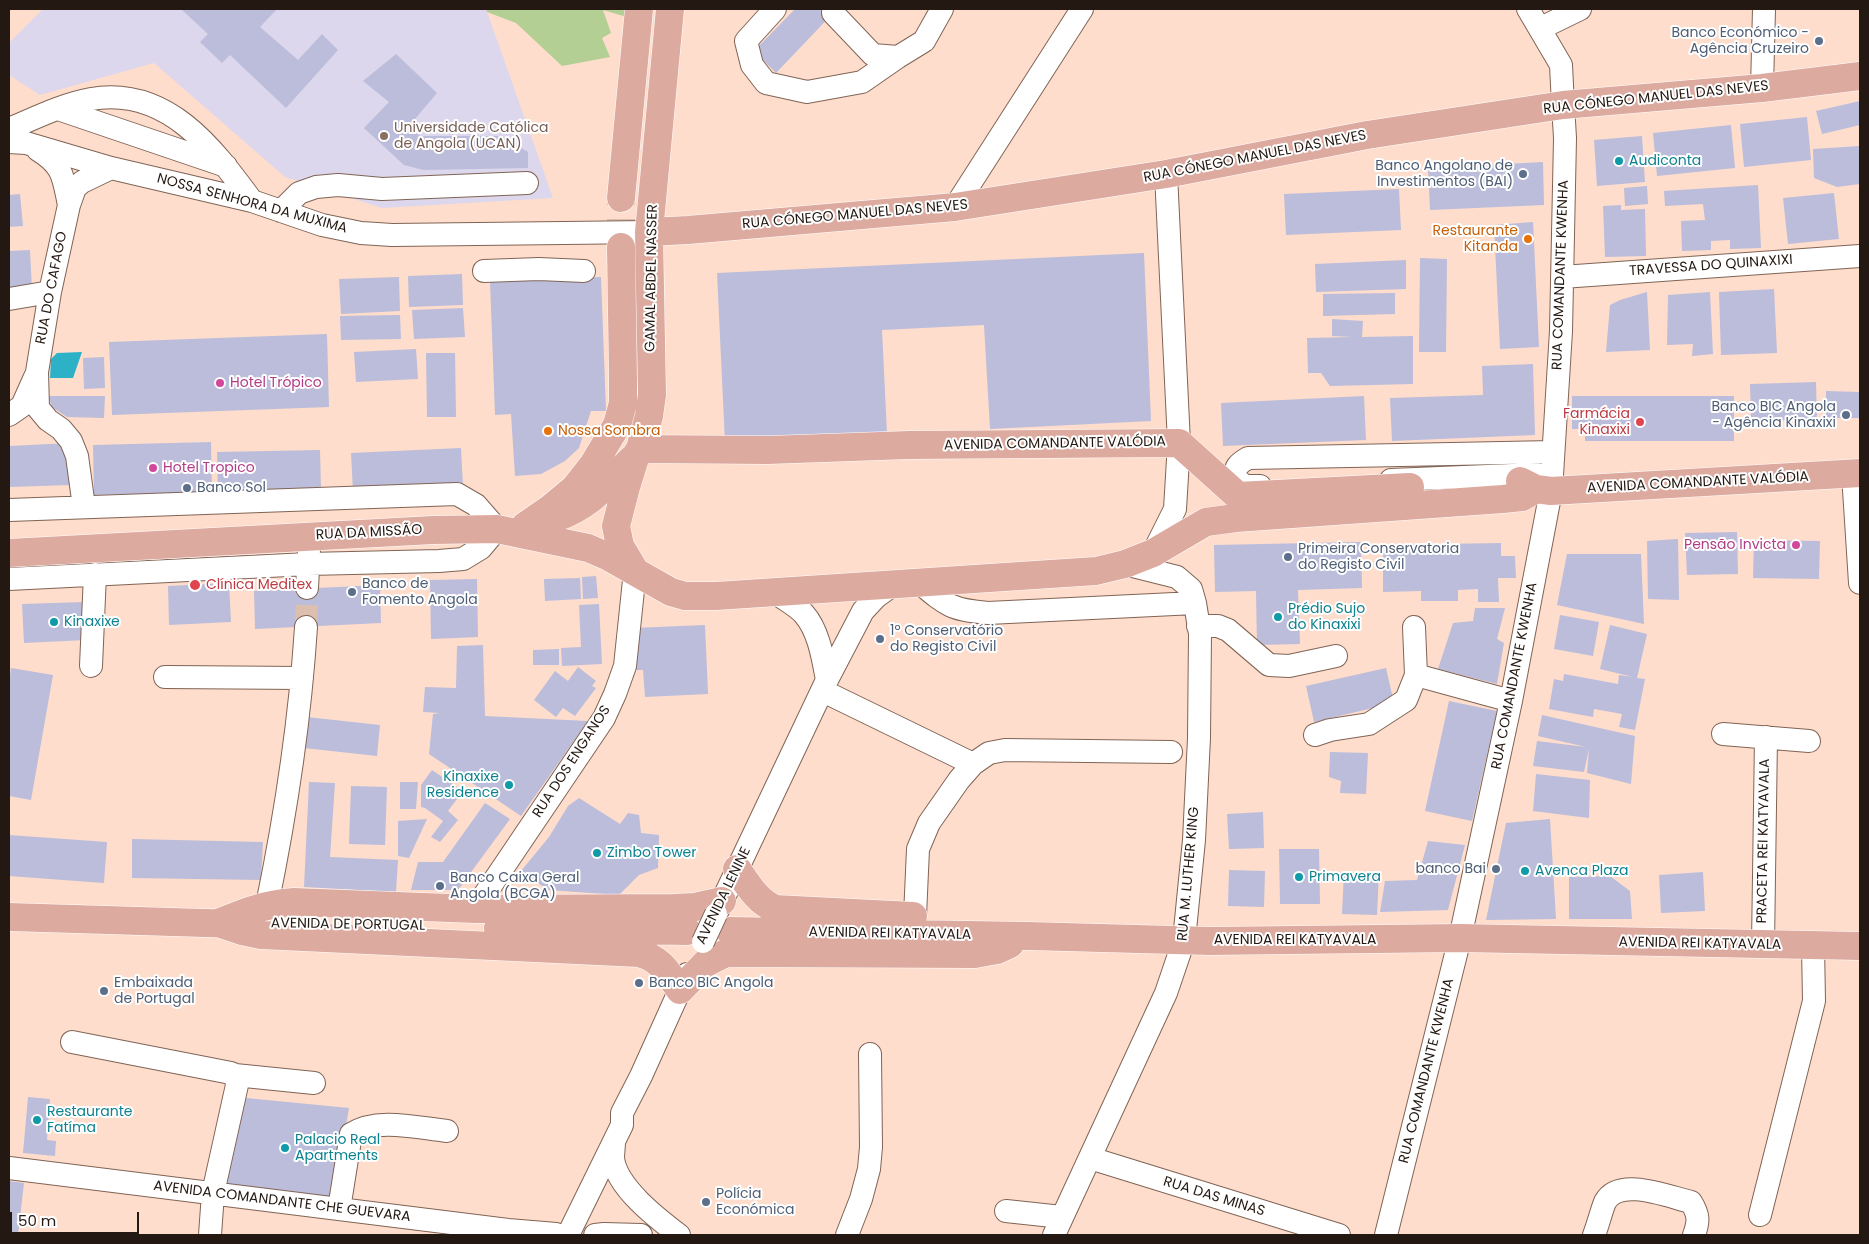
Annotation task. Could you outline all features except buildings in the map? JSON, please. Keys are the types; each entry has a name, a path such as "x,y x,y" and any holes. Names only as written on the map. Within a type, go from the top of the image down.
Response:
{"main road":[{"path":"621,198 639,9"},
{"name":"GAMAL ABDEL NASSER","path":"635,571 620,546 616,526 649,416 652,394 656,232 670,9"},
{"name":"GAMAL ABDEL NASSER","path":"656,232 680,9"},
{"name":"RUA CÓNEGO MANUEL DAS NEVES","path":"656,232 955,206 1166,174 1367,135 1563,105 1762,88 1860,76"},
{"name":"GAMAL ABDEL NASSER","path":"525,526 575,488 593,466 617,425 623,403 621,247"},
{"name":"AVENIDA COMANDANTE VALÓDIA","path":"638,452 909,445 1179,443 1238,496 1522,480 1548,476 1856,474"},
{"name":"GAMAL ABDEL NASSER","path":"497,529 525,526 563,515 580,507 593,498 638,452"},
{"name":"AVENIDA COMANDANTE VALÓDIA","path":"716,596 1096,571 1125,564 1153,553 1206,522 1236,518 1522,497 1548,476"},
{"name":"RUA DA MISSÃO","path":"9,553 310,536 497,529 597,551 671,592 685,596 716,596"},
{"path":"737,869 756,895 766,905 775,909 1004,922 1028,936"},
{"name":"AVENIDA REI KATYAVALA","path":"218,923 254,908 294,902 476,909 695,907 723,915 1028,936 1184,940 1460,938 1763,946 1860,946"},
{"name":"AVENIDA DE PORTUGAL","path":"9,917 695,936"},
{"path":"218,923 261,935 638,953 651,956 663,965 680,990 706,963 726,953 975,954 997,950 1028,936"}],"street":[{"path":"775,9 746,42 752,65 766,83 807,92 862,82 924,41 942,9"},
{"path":"955,206 1082,9"},
{"name":"RUA COMANDANTE KWENHA","path":"1386,1235 1460,938 1511,701 1548,476 1561,331 1565,138 1561,65 1541,28 1528,9"},
{"path":"1541,28 1580,9"},
{"path":"1762,88 1764,9"},
{"path":"833,13 873,55 898,57"},
{"path":"9,129 58,109 90,100 112,97 136,101 160,109 179,120 205,142 252,201"},
{"path":"58,109 226,166"},
{"name":"NOSSA SENHORA DA MUXIMA","path":"18,143 111,168 252,201 322,226 361,233 656,232"},
{"name":"RUA DO CAFAGO","path":"18,143 51,158 59,166 68,205"},
{"name":"RUA DO CAFAGO","path":"84,508 77,456 71,441 38,408 37,372 50,292 68,205 75,188 82,182 111,168"},
{"path":"1153,553 1175,509 1179,443 1166,174"},
{"path":"281,211 300,193 316,187 338,184 382,188 526,183"},
{"path":"538,233 539,269"},
{"name":"TRAVESSA DO QUINAXIXI","path":"1562,277 1860,256"},
{"path":"484,271 539,269 584,271"},
{"path":"9,299 50,292"},
{"name":"RUA DO CAFAGO","path":"9,415 22,406 37,372"},
{"path":"9,421 48,420"},
{"path":"1248,458 1548,476 1245,486 1236,480 1235,472 1237,465 1248,458"},
{"path":"1856,474 1860,583"},
{"path":"9,510 457,494 476,505 497,529 481,548 463,559 308,564 9,579"},
{"path":"307,588 310,536"},
{"name":"RUA M. LUTHER KING","path":"1058,1226 1166,993 1184,940 1194,840 1199,738 1200,634 1195,603 1190,589 1177,577 1125,564"},
{"name":"RUA DOS ENGANOS","path":"476,909 604,718 625,666 635,571"},
{"path":"91,666 95,574"},
{"path":"907,584 944,603 966,611 988,613 1195,603"},
{"name":"AVENIDA LENINE","path":"560,1235 622,1125 622,1113 642,1076 680,990 695,936 723,915 737,869 825,685 863,611 876,596 907,584"},
{"path":"776,593 804,614 813,630 819,646 825,685 973,764"},
{"path":"1198,626 1218,626 1228,630 1269,665 1290,666 1336,656"},
{"path":"267,905 290,774 302,678 306,627"},
{"path":"1315,735 1330,730 1369,724 1406,700 1416,675 1414,627"},
{"path":"1416,675 1511,701"},
{"path":"165,677 302,678"},
{"name":"PRACETA REI KATYAVALA","path":"1723,734 1809,741"},
{"name":"PRACETA REI KATYAVALA","path":"1763,946 1766,737"},
{"path":"915,916 918,849 929,823 959,780 973,764 990,753 1006,750 1172,752"},
{"path":"1760,1214 1814,1002 1813,946"},
{"path":"72,1042 235,1075 314,1083"},
{"path":"847,1235 861,1199 869,1169 870,1054"},
{"path":"210,1235 213,1194 237,1085 235,1075"},
{"name":"AVENIDA LENINE","path":"560,1235 611,1120 622,1113"},
{"path":"339,1209 351,1134 360,1128 382,1124 447,1131"},
{"path":"614,1142 613,1159 626,1186 650,1212 679,1235"},
{"name":"RUA DAS MINAS","path":"1090,1158 1339,1235"},
{"name":"AVENIDA COMANDANTE CHE GUEVARA","path":"9,1168 339,1209 443,1229 560,1235"},
{"path":"1594,1235 1606,1201 1616,1190 1633,1188 1691,1202 1697,1211 1699,1221 1694,1235"},
{"path":"1006,1211 1058,1226"},
{"path":"595,1235 641,1235"}],"shaded area":[{"name":"Universidade Católica de Angola (UCAN)","path":"43,9 486,9 553,198 382,208 285,177 154,63 40,95 9,75 9,43"}],"green space":[{"path":"486,9 632,9 630,18 603,10 611,33 602,38 610,57 562,66 516,23 487,12"}],"water":[{"path":"82,352 73,378 50,378 51,359 57,353"}],"tunnel":[{"path":"621,198 621,247"},
{"path":"306,627 307,588"}],"place":[{"name":"Banco Económico - Agência Cruzeiro","path":"1819,41"},
{"name":"Universidade Católica de Angola (UCAN)","path":"384,136"},
{"name":"Audiconta","path":"1619,161"},
{"name":"Banco Angolano de Investimentos (BAI)","path":"1523,174"},
{"name":"Restaurante Kitanda","path":"1528,239"},
{"name":"Hotel Trópico","path":"220,383"},
{"name":"Banco BIC Angola - Agência Kinaxixi","path":"1846,415"},
{"name":"Farmácia Kinaxixi","path":"1640,422"},
{"name":"Nossa Sombra","path":"548,431"},
{"name":"Hotel Tropico","path":"153,468"},
{"name":"Banco Sol","path":"187,488"},
{"name":"Pensão Invicta","path":"1796,545"},
{"name":"Primeira Conservatoria do Registo Civil","path":"1288,557"},
{"name":"Clínica Meditex","path":"195,585"},
{"name":"Banco de Fomento Angola","path":"352,592"},
{"name":"Prédio Sujo do Kinaxixi","path":"1278,617"},
{"name":"Kinaxixe","path":"54,622"},
{"name":"1º Conservatório do Registo Civil","path":"880,639"},
{"name":"Kinaxixe Residence","path":"509,785"},
{"name":"Zimbo Tower","path":"597,853"},
{"name":"banco Bai","path":"1496,869"},
{"name":"Avenca Plaza","path":"1525,871"},
{"name":"Primavera","path":"1299,877"},
{"name":"Banco Caixa Geral Angola (BCGA)","path":"440,886"},
{"name":"Banco BIC Angola","path":"639,983"},
{"name":"Embaixada de Portugal","path":"104,991"},
{"name":"Restaurante Fatíma","path":"37,1120"},
{"name":"Palacio Real Apartments","path":"285,1148"},
{"name":"Polícia Económica","path":"706,1202"}]}
